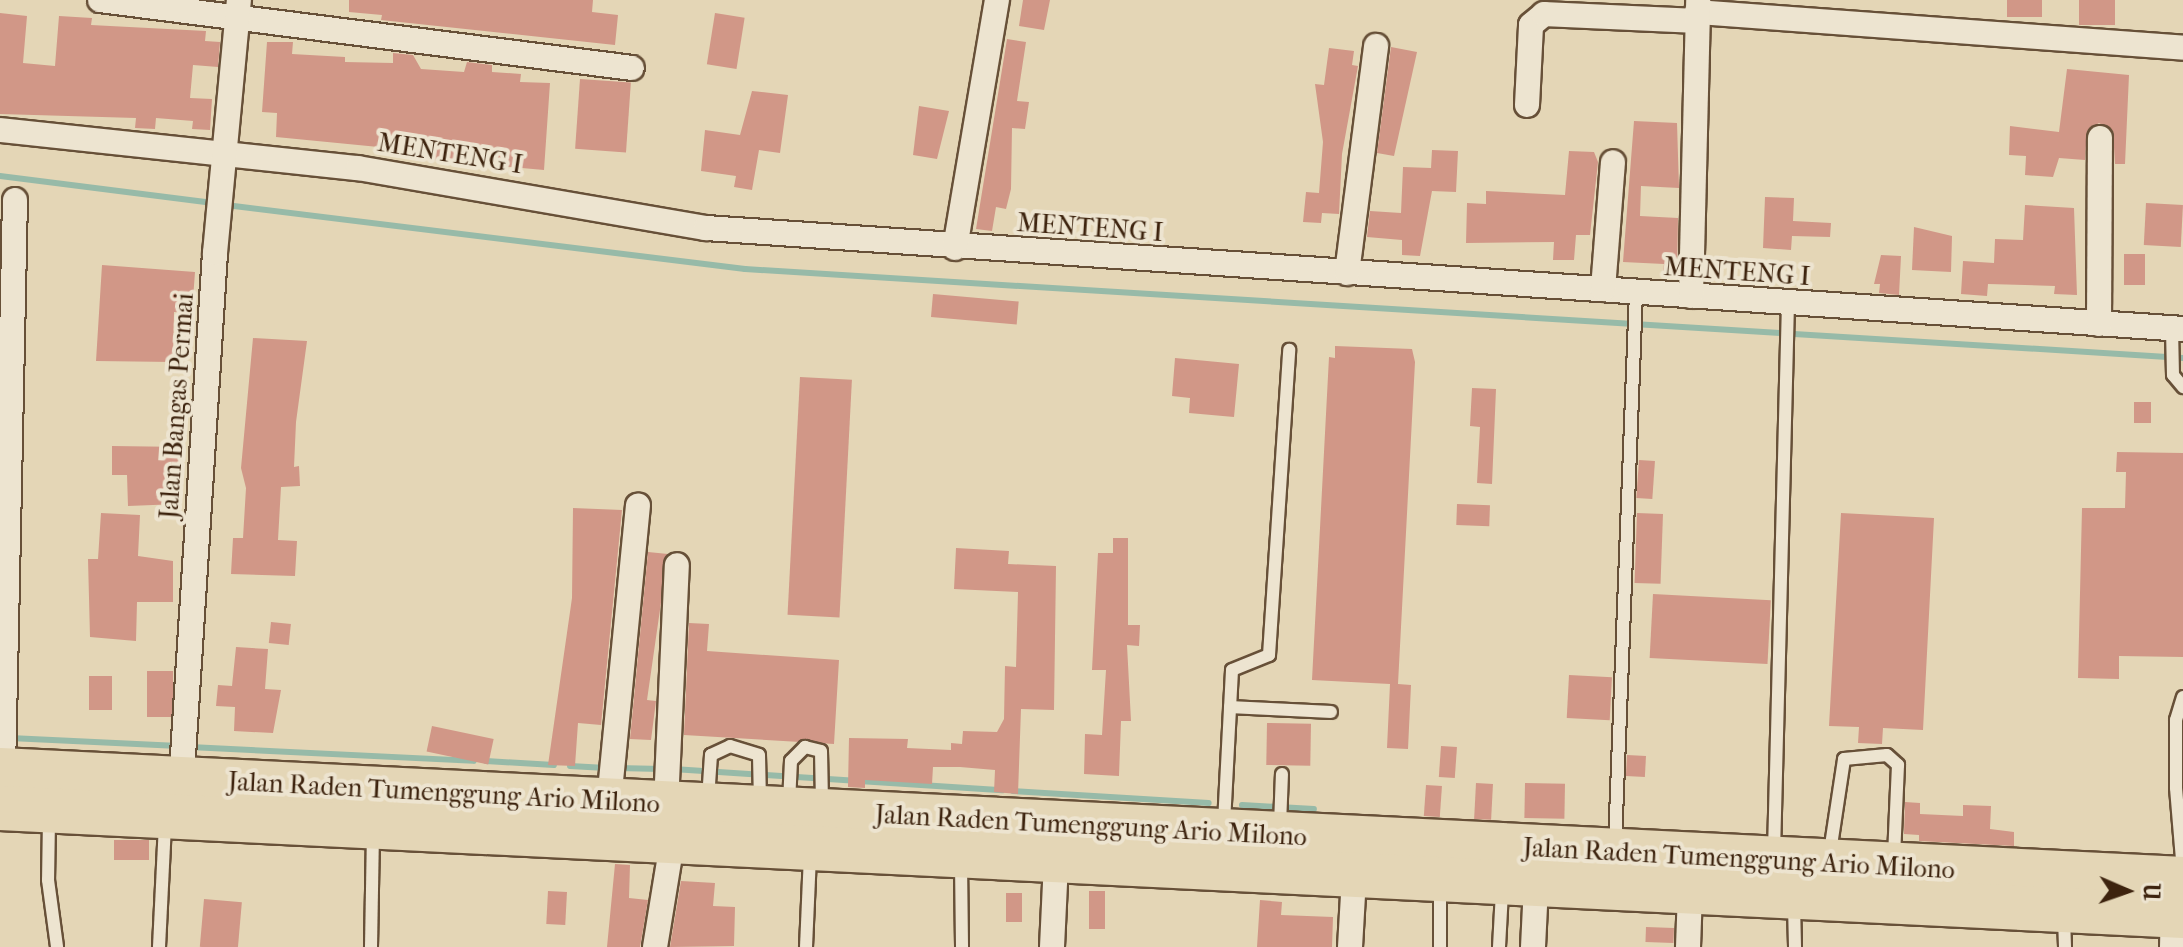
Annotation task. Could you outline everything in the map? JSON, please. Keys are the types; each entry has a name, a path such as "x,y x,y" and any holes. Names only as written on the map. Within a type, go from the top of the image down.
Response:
{"highway":[{"name":"Jalan Raden Tumenggung Ario Milono","path":"2,765 179,781 609,801 682,818 795,820"},
{"name":"Jalan Raden Tumenggung Ario Milono","path":"2,765 49,812 179,781 373,827 682,818 795,820 962,838 1224,834 1615,852 2064,929 2178,901"},
{"name":"Jalan Raden Tumenggung Ario Milono","path":"962,838 1056,862 1690,893 1784,879 1829,863 1894,867 2178,901"}],"street":[{"path":"100,0 239,11 519,49 554,60 632,68"},
{"path":"955,248 997,0"},
{"path":"1527,105 1536,18 1595,7 1697,11 2183,48"},
{"name":"Jalan Bangas Permai","path":"179,781 219,220 228,158 239,11"},
{"path":"1691,296 1697,11"},
{"path":"1347,273 1376,46"},
{"name":"MENTENG I","path":"0,130 514,190 654,223 955,248 1603,289 1635,304 1691,296 1788,313 2177,328"},
{"path":"2099,324 2100,138"},
{"path":"1603,289 1613,162"},
{"path":"2,765 15,200"},
{"path":"609,801 638,505"},
{"path":"655,947 682,818 677,565"},
{"path":"1052,947 1056,862"},
{"path":"1350,947 1354,877"},
{"path":"1519,884 1533,947"},
{"path":"1688,947 1690,893"}],"lane":[{"path":"1615,852 1635,304"},
{"path":"1788,313 1784,879 1795,947"},
{"path":"2177,328 2173,375 2183,387"},
{"path":"1224,834 1232,670 1269,655 1289,350"},
{"path":"2178,901 2176,720 2183,697"},
{"path":"1230,707 1331,712"},
{"path":"682,818 711,755 730,746 759,755 795,820 806,947"},
{"path":"1829,863 1839,767 1851,754 1887,755 1898,765 1894,867"},
{"path":"1279,836 1282,774"},
{"path":"159,947 179,781"},
{"path":"49,812 48,880 57,947"},
{"path":"371,947 373,827"},
{"path":"962,838 962,947"},
{"path":"1440,881 1440,947"},
{"path":"1499,947 1519,884"}],"building":[{"path":"349,0 593,0 592,12 618,15 615,45 381,20 382,15 349,12"},
{"path":"1023,0 1050,0 1044,30 1019,26"},
{"path":"2007,0 2042,0 2042,17 2007,17"},
{"path":"2079,0 2115,0 2115,25 2079,25"},
{"path":"0,13 27,16 23,63 55,66 59,16 92,18 91,25 206,31 205,41 220,42 218,67 193,65 190,98 212,99 210,130 192,129 193,121 156,118 155,129 135,128 136,118 0,114"},
{"path":"715,13 745,18 736,69 707,64"},
{"path":"1007,39 1026,42 1017,101 1029,102 1025,129 1012,128 1011,189 1006,209 996,207 992,231 976,229"},
{"path":"267,42 293,42 292,54 345,57 345,62 393,63 393,53 413,55 421,69 464,72 467,62 492,65 492,72 521,74 520,82 550,83 544,170 399,157 399,149 276,137 277,113 262,112"},
{"path":"1391,47 1417,52 1394,156 1377,153"},
{"path":"1329,48 1354,51 1352,65 1358,66 1342,154 1339,214 1322,213 1321,223 1303,222 1306,192 1319,193 1323,142 1315,84 1324,85"},
{"path":"2067,69 2129,75 2125,164 2115,164 2113,131 2099,123 2087,131 2085,160 2059,158 2053,177 2025,175 2026,156 2009,155 2010,126 2059,132"},
{"path":"580,79 631,83 626,152 575,149"},
{"path":"752,91 788,95 780,153 759,150 752,190 734,187 736,176 701,171 705,130 740,135"},
{"path":"919,106 949,111 937,159 913,155"},
{"path":"1634,121 1677,123 1679,188 1641,186 1640,216 1678,218 1677,272 1663,272 1664,264 1623,262"},
{"path":"1432,150 1458,151 1456,192 1432,191 1420,256 1402,255 1402,240 1367,237 1370,211 1401,213 1403,167 1431,168"},
{"path":"1569,151 1594,152 1598,162 1590,235 1576,235 1574,260 1553,260 1554,242 1466,243 1467,203 1486,204 1486,191 1565,195"},
{"path":"1765,197 1794,198 1793,221 1831,223 1830,237 1792,236 1791,250 1763,248"},
{"path":"2146,203 2183,205 2181,247 2144,245"},
{"path":"2025,205 2074,208 2077,295 2054,294 2055,286 1988,284 1987,296 1961,294 1963,261 1994,263 1995,239 2023,240"},
{"path":"1914,227 1952,236 1951,272 1912,270"},
{"path":"2124,254 2145,254 2145,285 2124,285"},
{"path":"1881,255 1901,256 1899,295 1879,293 1880,284 1874,284"},
{"path":"102,265 195,272 192,313 174,312 173,362 96,361"},
{"path":"933,294 1019,301 1017,324 931,317"},
{"path":"253,338 307,341 296,422 294,467 299,466 300,486 281,487 278,540 297,541 295,576 231,574 233,538 243,538 246,488 241,468"},
{"path":"1335,346 1412,349 1415,362 1398,684 1411,685 1408,749 1387,748 1390,684 1312,680 1329,357 1335,358"},
{"path":"1175,358 1239,364 1234,417 1189,413 1190,398 1172,396"},
{"path":"800,377 852,380 839,617 788,615"},
{"path":"1472,388 1496,389 1492,484 1477,483 1480,427 1470,426"},
{"path":"2134,402 2151,402 2151,423 2134,423"},
{"path":"112,446 185,447 178,504 128,506 127,475 112,475"},
{"path":"2117,452 2183,453 2183,657 2119,656 2119,679 2078,678 2082,508 2125,508 2126,472 2116,472"},
{"path":"1639,460 1655,461 1652,499 1636,498"},
{"path":"1457,504 1490,505 1489,526 1456,525"},
{"path":"573,508 622,510 601,725 578,723 575,766 548,765 572,598"},
{"path":"101,513 140,515 138,556 173,561 173,602 137,602 136,641 90,637 88,559 98,559"},
{"path":"1637,513 1663,514 1661,584 1635,583"},
{"path":"1841,513 1934,518 1923,730 1883,728 1882,744 1858,743 1859,727 1829,726"},
{"path":"1113,538 1128,538 1128,625 1140,625 1139,646 1127,645 1131,721 1121,721 1119,776 1084,774 1085,734 1102,735 1106,670 1092,670 1098,553 1113,553"},
{"path":"956,548 1009,551 1008,564 1056,566 1054,710 1021,709 1018,794 994,792 995,770 960,767 933,767 932,784 865,780 865,788 848,787 849,738 908,739 907,748 951,750 951,743 962,744 963,731 997,732 1004,719 1005,666 1016,667 1018,592 954,589"},
{"path":"648,552 668,554 647,700 656,701 651,740 630,739"},
{"path":"1653,594 1771,600 1767,664 1650,658"},
{"path":"271,622 291,624 289,645 269,643"},
{"path":"689,623 709,624 707,651 839,660 834,744 684,735"},
{"path":"236,647 268,649 265,689 281,690 273,733 234,731 235,707 216,706 218,685 232,686"},
{"path":"147,671 173,671 173,717 147,717"},
{"path":"1569,675 1612,677 1610,720 1567,718"},
{"path":"89,676 112,676 112,710 89,710"},
{"path":"1267,723 1311,724 1310,766 1266,765"},
{"path":"432,726 494,739 488,765 427,751"},
{"path":"1441,746 1457,747 1455,778 1439,777"},
{"path":"1627,755 1646,756 1645,777 1626,776"},
{"path":"1476,783 1493,784 1491,820 1474,819"},
{"path":"1525,783 1565,784 1564,819 1524,818"},
{"path":"1426,785 1442,786 1440,817 1424,816"},
{"path":"1905,802 1920,803 1920,814 1963,816 1963,805 1991,806 1990,829 2014,832 2014,846 1919,841 1919,835 1904,834"},
{"path":"114,840 149,840 149,860 114,860"},
{"path":"615,864 630,865 629,898 648,900 640,947 607,947"},
{"path":"681,881 715,883 713,906 735,907 734,946 670,947"},
{"path":"548,891 567,892 565,925 546,924"},
{"path":"1089,891 1105,891 1105,929 1089,929"},
{"path":"1006,893 1022,893 1022,922 1006,922"},
{"path":"204,899 242,902 238,947 200,947"},
{"path":"1260,900 1282,902 1281,915 1333,917 1332,947 1257,947"},
{"path":"1646,927 1674,928 1673,943 1645,942"}],"waterway":[{"path":"0,176 215,203"},
{"path":"226,205 745,269 2183,358"},
{"path":"10,738 179,746"},
{"path":"190,747 474,761"},
{"path":"486,761 554,765"},
{"path":"570,766 606,768"},
{"path":"617,768 662,769"},
{"path":"673,769 1002,790"},
{"path":"1013,791 1209,803"},
{"path":"1242,805 1314,809"}]}
